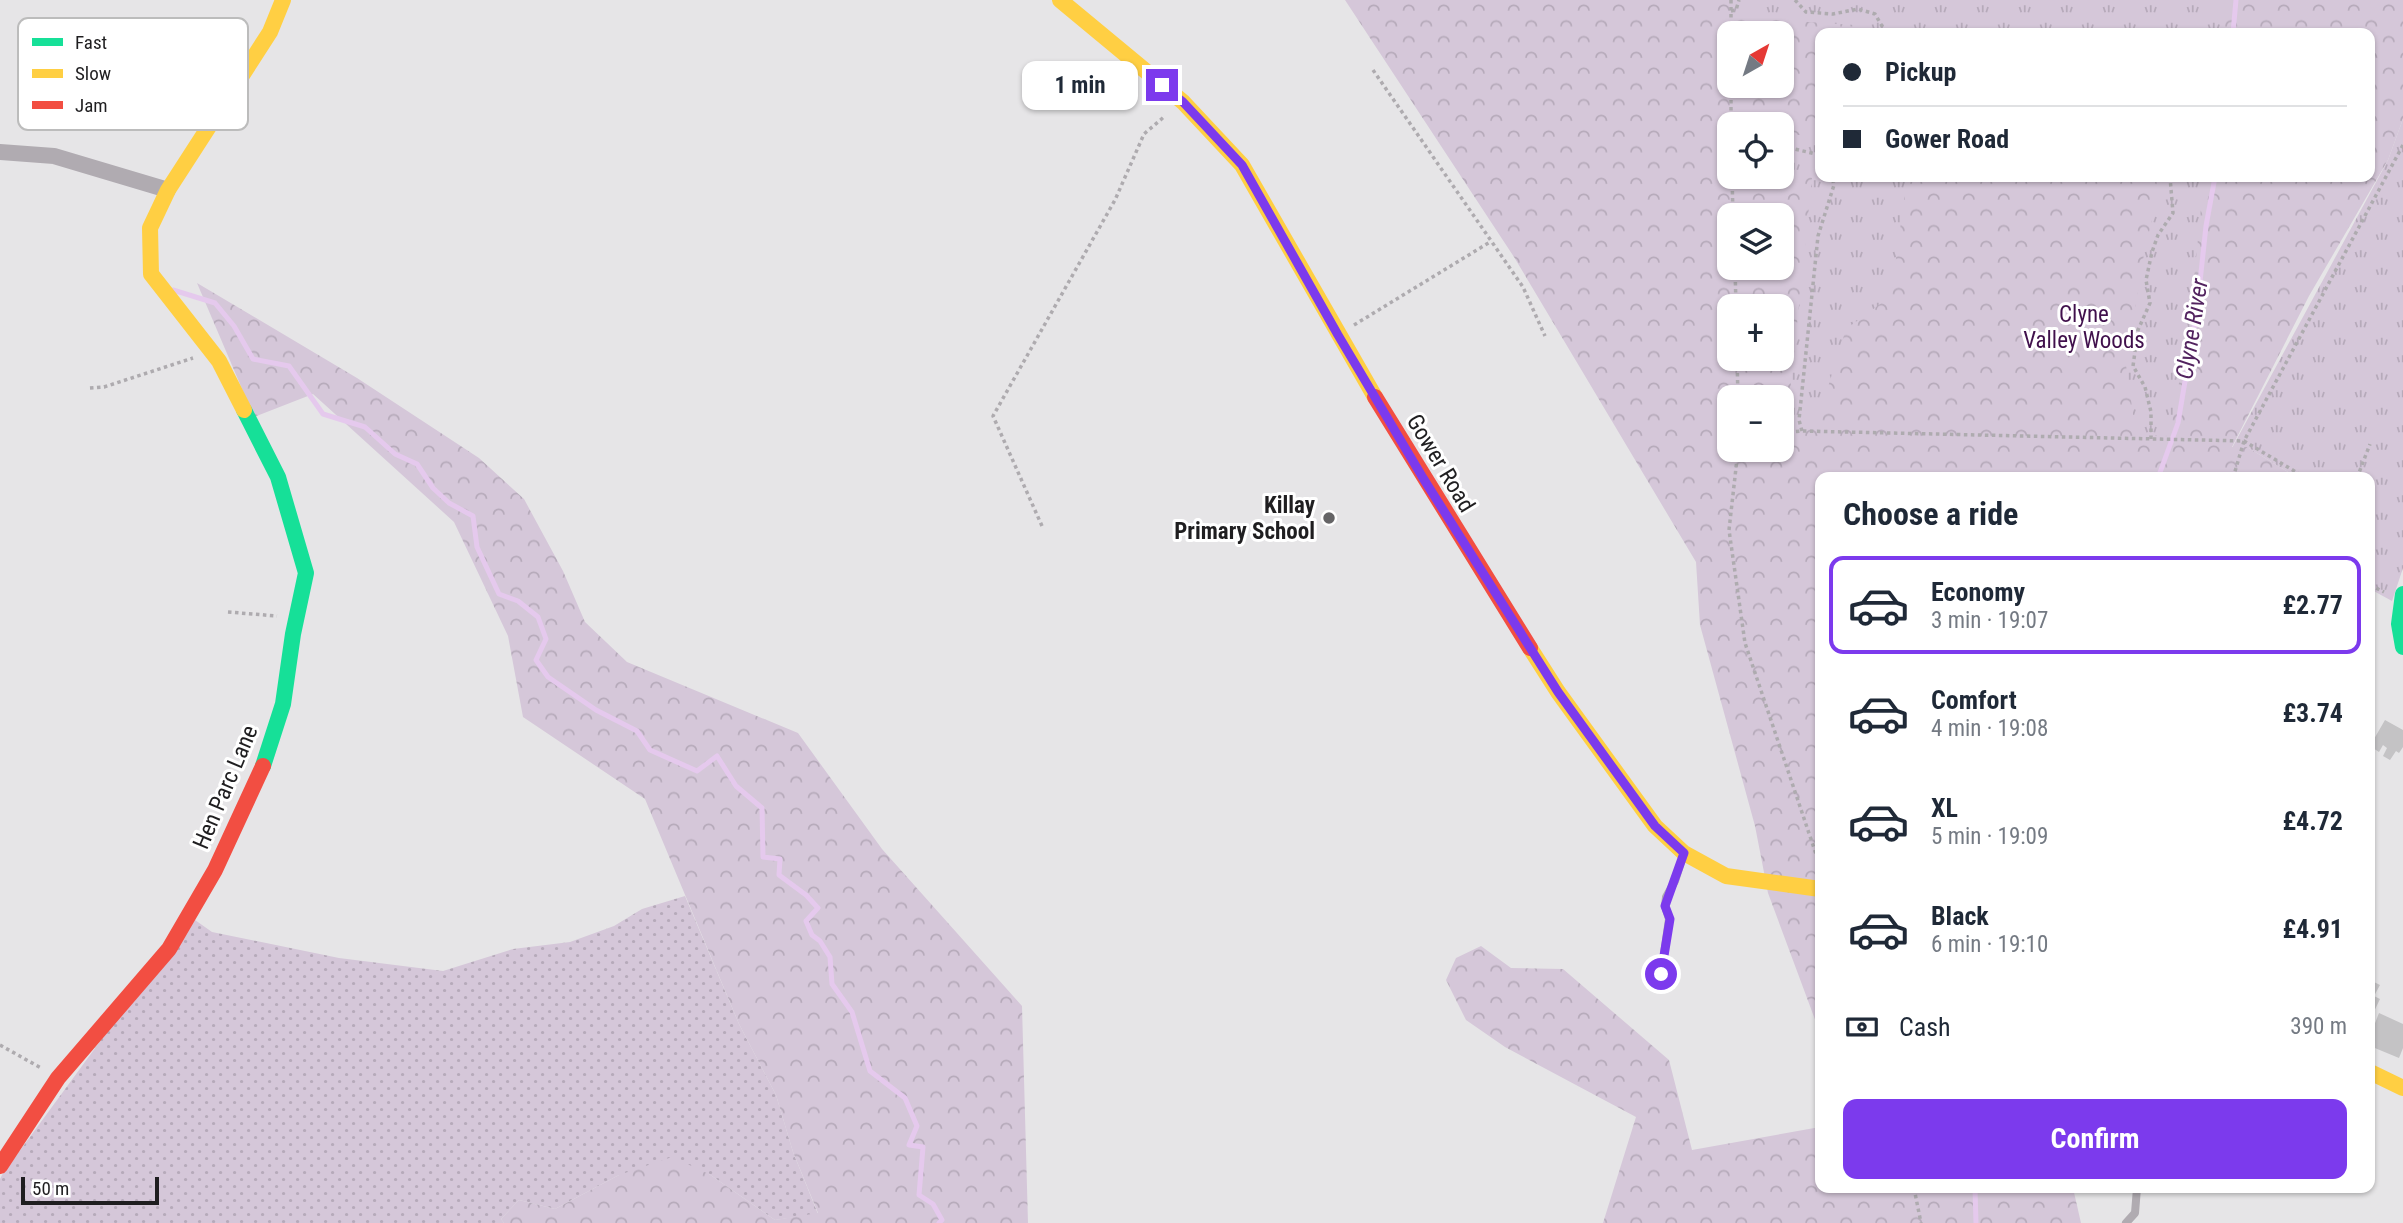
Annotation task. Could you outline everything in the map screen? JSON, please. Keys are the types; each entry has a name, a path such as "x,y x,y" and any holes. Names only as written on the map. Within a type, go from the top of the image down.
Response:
{"street":[{"path":"248,65 263,42 283,0"},
{"name":"Gower Road","path":"1060,0 1183,102 1242,165 1338,335 1438,502 1558,692 1655,826 1684,853 1726,876 1815,887"},
{"path":"0,152 54,156 168,190 207,130"},
{"name":"Hen Parc Lane","path":"0,1166 58,1078 169,949 215,870 263,767 283,704 306,573 278,477 219,361 151,274 150,228 168,190"},
{"path":"2403,594 2399,624 2403,647"},
{"path":"2375,1074 2403,1088"}],"lane":[{"path":"1659,989 1670,919 1665,906 1684,853"},
{"path":"2126,1223 2135,1213 2137,1193"}],"path":[{"path":"1731,0 1731,21"},
{"path":"1731,10 1737,10 1739,0"},
{"path":"1795,0 1806,12 1833,15 1858,9 1875,14 1883,28"},
{"path":"1373,69 1522,287 1545,337"},
{"path":"1042,526 993,416 1115,200 1144,134 1183,102"},
{"path":"2235,472 2244,441 2403,145"},
{"path":"1794,149 1815,154"},
{"path":"1802,431 1799,420 1818,236 1833,182"},
{"path":"2151,439 2151,412 2145,387 2133,366 2138,330 2150,303 2146,280 2152,252 2158,235 2173,213 2170,182"},
{"path":"1338,335 1490,242"},
{"path":"90,388 104,387 212,352"},
{"path":"1794,432 2244,441 2296,472"},
{"path":"2359,472 2370,444"},
{"path":"1737,462 1729,530 1745,643 1815,851"},
{"path":"228,612 296,618"},
{"path":"0,1045 58,1078"},
{"path":"1915,1193 1921,1223"}],"green space":[{"name":"Clyne Valley Woods","path":"1345,0 2403,0 2403,119 2388,160 2309,296 2232,447 2247,447 2288,472 1815,472 1815,1020 1768,893 1755,826 1700,625 1696,562 1514,257"},
{"path":"1734,0 2225,0 2222,28 1871,28 1734,17"},
{"path":"2403,119 2403,568 2392,601 2375,592 2375,472 2288,472 2247,447 2232,448 2388,160"},
{"path":"1794,135 1815,135 1815,182 1906,182 1891,296 1846,329 1818,419 1794,421 1794,385 1791,385 1812,178 1794,170"},
{"path":"2155,182 2204,182 2189,330 2169,436 2136,435 2126,365 2144,254 2160,186"},
{"path":"197,283 357,378 479,458 524,499 563,571 585,622 627,662 798,733 882,849 1022,1006 1028,1223 504,1223 501,1219 519,1200 555,1209 619,1175 672,1157 709,1174 775,1220 818,1213 793,1152 776,1095 739,1024 645,799 523,717 508,636 454,522 313,394 254,417"},
{"path":"685,896 739,1024 776,1095 793,1152 818,1214 775,1220 709,1174 619,1175 555,1209 519,1200 501,1219 504,1223 0,1223 2,1175 115,1021 195,920 212,932 339,958 443,971 513,949 570,942 614,926 642,909"},
{"path":"1481,946 1511,968 1563,969 1669,1060 1692,1150 1815,1128 1815,1193 2074,1193 2081,1223 1603,1223 1636,1117 1505,1047 1466,1020 1446,980 1456,958"}],"building":[{"path":"2385,720 2403,730 2403,747 2399,753 2396,751 2390,760 2383,756 2387,748 2383,745 2379,752 2375,749 2375,737"},
{"path":"2375,996 2380,999 2375,1010"},
{"path":"2379,1013 2403,1024 2403,1048 2399,1058 2375,1048 2375,1023"}],"waterway":[{"name":"Clyne River","path":"2233,28 2236,0"},
{"name":"Clyne River","path":"2160,472 2178,423 2214,182"},
{"path":"173,290 215,303 234,326 253,359 289,366 323,414 365,427 395,454 417,464 433,488 449,503 473,516 477,547 499,594 518,601 538,617 546,639 536,660 548,677 596,710 637,731 650,750 697,771 717,756 736,786 762,808 763,857 780,859 779,875 806,895 818,908 806,921 812,935 820,941 830,957 832,984 852,1012 870,1071 905,1098 917,1126 909,1145 923,1147 919,1195 933,1204 942,1220 939,1223"},
{"name":"Clyne River","path":"1975,1193 1976,1223"}],"traffic: fast":[{"path":"244,410 278,477 306,573 293,634 283,704 263,766"},
{"path":"2403,594 2399,624 2403,647"}],"traffic: slow":[{"path":"248,66 270,32 283,0"},
{"path":"1060,0 1183,102 1242,165 1375,397"},
{"path":"207,130 168,190 150,228 151,274 219,361 244,410"},
{"path":"1530,648 1558,692 1655,826 1684,853 1726,876 1815,888"},
{"path":"2375,1074 2403,1088"}],"traffic: jam":[{"path":"1375,397 1530,648"},
{"path":"0,1166 58,1078 169,949 215,870 263,766"}],"place":[{"name":"Killay Primary School","path":"1329,518"}],"route":[{"path":"1162,85 1183,102 1242,165 1423,478 1558,692 1655,826 1684,853 1665,906 1670,919 1661,974"}]}
